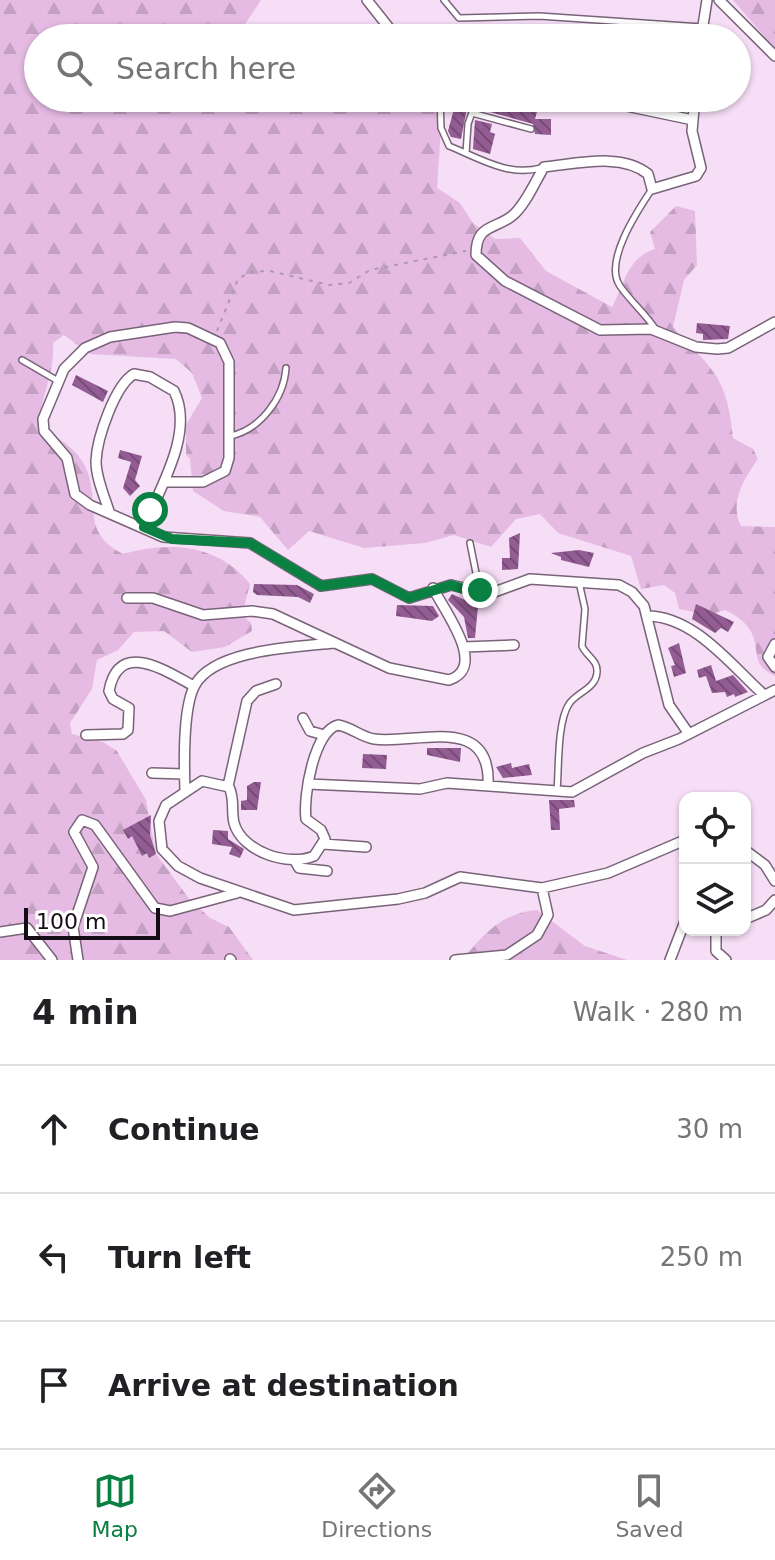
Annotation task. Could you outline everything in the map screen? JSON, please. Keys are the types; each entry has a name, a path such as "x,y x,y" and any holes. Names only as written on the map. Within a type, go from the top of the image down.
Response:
{"street":[{"path":"367,0 386,24"},
{"path":"703,24 707,0"},
{"path":"719,0 743,24"},
{"path":"751,32 775,56"},
{"path":"655,112 693,120"},
{"path":"694,112 701,161 699,172 652,189 648,174 634,166 598,161 544,167 513,216 481,234 475,249 477,258 492,273 594,328 657,331 696,347 717,349 728,348 775,322"},
{"path":"164,482 203,482 220,476 227,465 228,355 214,339 175,327 110,337 85,348 58,381 43,419 44,431 67,458 75,494 90,505 172,539 250,543 321,586 372,579 409,598 433,588 451,585 489,594 530,579 619,585 641,599 669,705 689,734"},
{"path":"109,511 99,482 97,454 116,393 134,374 161,382 177,397 178,428 164,482 144,527"},
{"path":"127,598 153,598 203,615 252,611 273,614 389,668 449,680 455,678 463,666 464,647 433,588"},
{"path":"647,616 670,618 685,628 717,650 763,694"},
{"path":"185,790 194,686 206,673 234,659 277,649 334,643"},
{"path":"775,644 768,657 775,667"},
{"path":"464,647 514,645"},
{"path":"86,735 123,734 128,730 129,708 113,699 109,691 115,677 130,663 144,661 194,686"},
{"path":"276,684 256,691 247,701 228,786 233,798 236,827 246,841 282,859 295,861 314,856 323,844 321,830 306,819 308,784 324,735 338,725 370,738 435,735 459,738 482,755 489,770 488,786"},
{"path":"308,784 420,789 447,783 576,791 643,753 689,734 775,690"},
{"path":"303,718 310,731 324,735"},
{"path":"152,773 184,774"},
{"path":"228,786 202,781 185,790 162,813 159,836 162,849 193,875 237,893 304,910 415,896 460,877 542,888 608,873 679,843"},
{"path":"78,960 73,927 93,867 74,832 82,820 95,825 155,908 170,911 237,893"},
{"path":"323,844 366,847"},
{"path":"751,854 765,865 775,881"},
{"path":"295,861 299,868 327,871"},
{"path":"455,960 498,957 533,939 548,915 542,888"},
{"path":"751,916 766,910 775,900"},
{"path":"0,932 27,928 39,938 52,960"},
{"path":"670,960 679,936"},
{"path":"716,936 716,951 726,960"}],"lane":[{"path":"444,0 459,18 539,16 658,24"},
{"path":"441,112 444,140 449,146 507,169 544,167"},
{"path":"466,153 464,142 472,113 531,129"},
{"path":"652,189 625,237 614,273 618,285 657,331"},
{"path":"22,360 58,381"},
{"path":"229,436 242,433 274,404 282,392 286,368"},
{"path":"470,543 480,594"},
{"path":"557,792 565,710 593,683 597,674 596,662 582,646 585,609 579,582"}],"path":[{"path":"214,339 238,279 250,272 270,271 329,285 349,283 370,270 475,249"}],"green space":[{"path":"0,0 261,0 245,24 24,24 24,112 442,112 437,188 460,203 473,223 495,239 520,238 546,271 612,307 638,258 655,249 650,232 676,206 695,211 697,265 684,280 673,327 716,375 727,400 733,438 753,449 758,459 743,483 737,508 741,526 775,527 775,676 759,663 754,637 740,619 725,610 709,615 679,609 675,593 664,585 641,589 631,556 558,533 540,514 516,519 491,547 454,535 425,543 364,548 309,531 288,550 260,517 224,511 193,491 190,459 186,455 186,425 202,398 192,373 176,359 90,354 64,335 53,343 52,364 38,426 68,445 80,458 88,473 94,519 102,537 123,554 175,547 208,554 237,571 250,584 242,615 251,623 252,631 225,647 192,652 164,631 134,632 118,650 97,660 92,689 70,723 72,734 103,742 117,751 146,800 156,854 190,900 210,918 229,927 253,960 0,960"},
{"path":"733,0 775,0 775,48 769,42"},
{"path":"537,910 585,946 627,960 462,960 503,920"}],"building":[{"path":"453,112 466,112 461,139 451,137 448,131"},
{"path":"490,112 537,112 535,119 551,119 551,135 535,134 533,124"},
{"path":"475,120 492,124 490,132 495,134 490,154 473,149"},
{"path":"697,323 730,326 728,339 703,340 703,334 696,333"},
{"path":"76,375 108,391 103,402 72,385"},
{"path":"120,450 142,456 135,480 140,486 130,496 123,488 131,462 118,458"},
{"path":"520,533 518,569 502,570 502,558 510,558 509,538"},
{"path":"579,550 594,553 589,567 561,560 561,557 551,553"},
{"path":"254,584 297,585 314,594 310,603 298,597 257,595 253,592"},
{"path":"452,594 478,606 475,638 468,638 464,617 448,600"},
{"path":"696,604 734,622 728,632 721,628 715,633 692,619"},
{"path":"397,605 433,606 439,616 432,621 396,616"},
{"path":"679,643 686,673 674,677 671,666 675,665 668,648"},
{"path":"711,665 716,681 733,675 748,692 735,697 734,694 727,697 725,692 712,693 706,676 699,678 697,670"},
{"path":"427,748 461,748 460,762 427,755"},
{"path":"363,754 387,755 386,769 362,768"},
{"path":"511,763 512,768 529,764 532,775 503,778 496,767"},
{"path":"261,782 257,810 241,810 241,801 247,800 247,786"},
{"path":"549,800 574,800 575,807 559,809 560,830 551,830"},
{"path":"151,815 150,835 156,854 149,858 147,853 142,856 132,836 128,839 123,830"},
{"path":"213,830 228,831 228,839 244,849 240,858 229,854 232,847 212,844"}],"route":[{"path":"150,510 144,527 163,537 250,543 265,549 321,586 345,584 354,579 372,579 387,584 396,593 409,598 441,586 451,585 480,594 480,590"}]}
